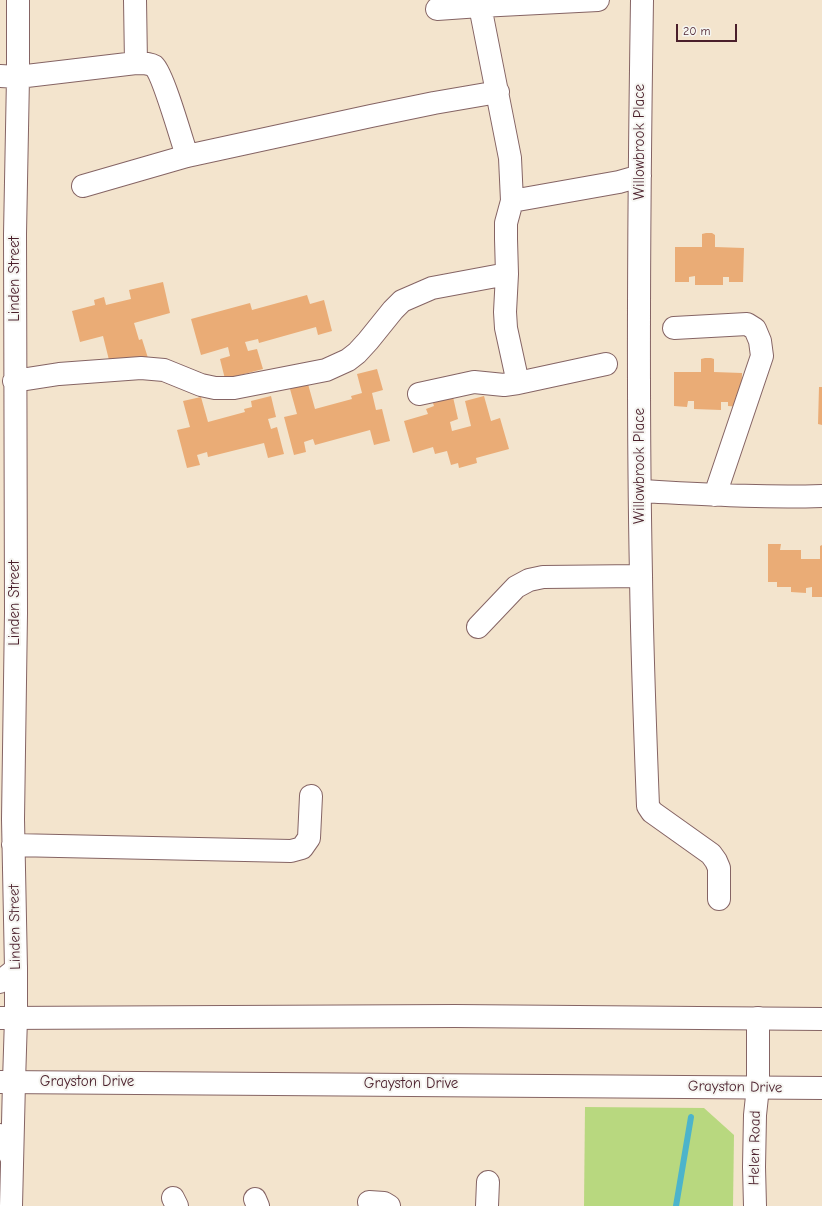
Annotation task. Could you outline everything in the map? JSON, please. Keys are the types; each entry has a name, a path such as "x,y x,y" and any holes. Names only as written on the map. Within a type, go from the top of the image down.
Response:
{"street":[{"name":"Linden Street","path":"9,1204 12,1159 7,1082 8,975 13,845 7,787 7,751 16,614 9,370 7,233 9,77 18,0"},
{"path":"135,0 136,63"},
{"path":"437,9 598,0"},
{"name":"Willowbrook Place","path":"642,0 640,176 640,491 648,806 652,812 710,854 716,861 719,868 719,899"},
{"path":"480,6 510,158 512,201 506,223 507,274 505,312 506,328 518,383"},
{"path":"9,77 136,63 153,66 159,74 187,156"},
{"path":"83,186 187,156 378,114 498,92"},
{"path":"512,201 619,182 640,176"},
{"path":"9,370 60,374 141,368 164,370 201,385 215,388 234,388 326,370 348,360 357,353 402,301 432,288 507,274"},
{"path":"674,328 747,324 755,329 760,341 762,356 720,496"},
{"path":"419,394 474,382 504,385 518,383 606,364"},
{"path":"640,491 785,498 822,496"},
{"path":"478,627 516,587 529,580 543,577 641,576"},
{"path":"13,845 291,851 302,848 309,838 310,796"},
{"path":"8,1018 463,1016 822,1018"},
{"name":"Helen Road","path":"755,1206 754,1167 755,1122 758,1087 758,1018"},
{"name":"Grayston Drive","path":"7,1082 822,1088"},
{"path":"0,1135 12,1159"},
{"path":"487,1206 488,1182"}],"green space":[{"path":"585,1107 704,1108 734,1135 733,1206 584,1206"}],"building":[{"path":"712,233 715,235 715,247 744,248 743,282 729,282 729,277 723,277 723,285 695,285 695,276 689,277 689,282 675,282 675,247 702,247 702,234"},
{"path":"163,282 170,313 134,323 139,340 142,339 148,358 111,368 103,336 80,342 72,311 95,305 94,300 104,297 106,305 131,299 129,290"},
{"path":"307,295 310,304 324,300 332,331 318,335 316,327 259,343 258,339 245,342 248,351 257,349 263,369 225,379 220,359 230,356 228,347 201,355 191,319 250,303 252,310"},
{"path":"701,359 714,359 714,372 742,373 741,407 728,406 728,402 721,402 721,410 694,409 694,401 688,401 687,407 674,406 674,372 701,372"},
{"path":"377,369 383,390 372,393 376,410 382,409 390,441 374,445 370,430 315,445 313,439 304,442 306,452 294,455 284,417 297,414 290,389 308,384 315,409 352,399 351,396 362,393 357,374"},
{"path":"819,387 822,387 822,425 818,424"},
{"path":"271,396 276,417 268,419 271,429 277,427 284,454 268,458 264,443 208,457 207,452 197,455 200,465 187,468 177,430 190,427 183,401 201,397 208,422 245,412 244,409 252,407 251,401"},
{"path":"484,396 491,421 500,418 509,449 476,458 477,463 459,468 458,463 451,465 447,451 435,454 433,447 413,453 404,421 428,414 426,409 434,406 433,403 453,397 458,419 450,422 452,431 471,426 465,401"},
{"path":"768,544 781,544 780,550 801,550 801,559 820,559 820,546 822,545 822,597 812,597 812,587 806,588 806,593 791,592 791,587 777,587 777,582 768,582"}],"waterway":[{"path":"676,1206 691,1117"}]}
